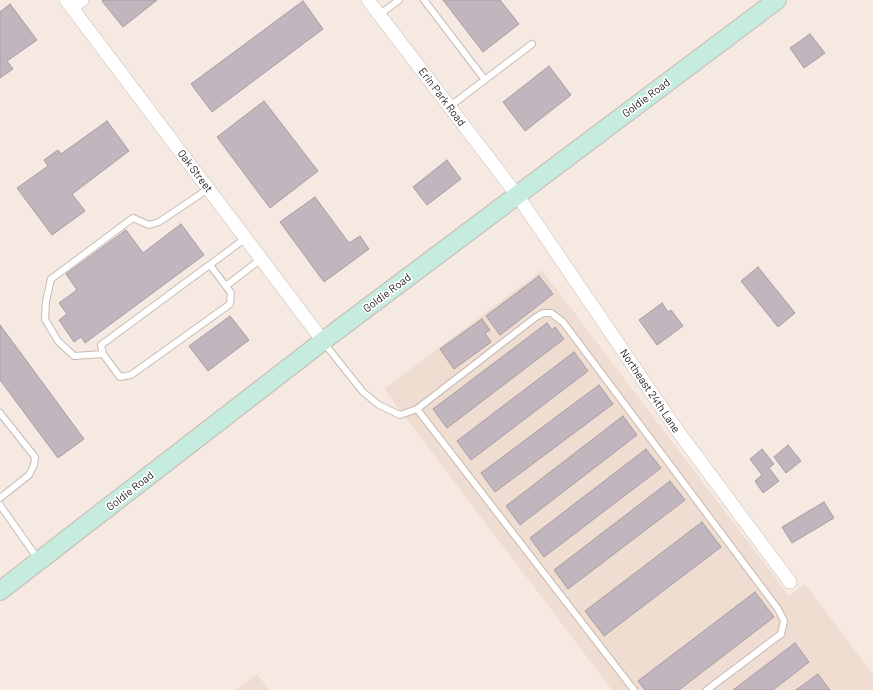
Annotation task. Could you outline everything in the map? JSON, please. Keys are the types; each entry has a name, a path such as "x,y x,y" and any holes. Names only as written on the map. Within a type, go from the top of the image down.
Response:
{"street":[{"name":"Erin Park Road","path":"368,0 517,195"},
{"name":"Goldie Road","path":"0,591 323,341 777,0"},
{"name":"Oak Street","path":"73,3 208,189 323,341"},
{"name":"Northeast 24th Lane","path":"517,195 677,430 790,582"}],"lane":[{"path":"379,15 399,0"},
{"path":"424,0 485,80"},
{"path":"449,107 532,44"},
{"path":"103,354 74,356 58,341 45,319 46,301 51,279 133,218 149,225 159,222 208,189"},
{"path":"210,265 231,293 230,304 131,375 120,377 103,354 101,345 246,238"},
{"path":"226,286 261,259"},
{"path":"323,341 363,392 379,405 400,415 417,409 543,313 551,312 563,322 778,609 784,620 781,634 707,690"},
{"path":"417,409 634,690"},
{"path":"0,413 34,457 34,465 29,476 0,498"},
{"path":"0,505 39,560"}],"shaded area":[{"path":"542,270 789,596 805,584 873,674 873,690 612,690 384,389"},
{"path":"257,674 269,690 236,690"}],"building":[{"path":"157,0 123,27 102,1"},
{"path":"443,0 500,0 519,24 483,52"},
{"path":"303,1 323,29 212,112 191,84"},
{"path":"10,4 37,40 7,61 13,69 0,78 0,12"},
{"path":"810,34 825,53 804,68 790,48"},
{"path":"549,66 571,95 525,131 503,102"},
{"path":"264,101 318,171 270,208 217,137"},
{"path":"107,121 129,151 72,194 85,211 52,235 17,188 48,166 44,160 58,150 61,154"},
{"path":"447,160 461,179 427,205 413,187"},
{"path":"315,197 349,243 360,236 369,249 324,282 280,222"},
{"path":"181,224 204,255 85,343 81,337 74,342 59,320 67,314 59,303 77,290 66,274 126,230 143,253"},
{"path":"758,267 795,313 778,327 741,281"},
{"path":"539,276 553,294 500,335 486,316"},
{"path":"662,303 668,312 671,310 683,326 657,345 639,320"},
{"path":"230,316 249,340 208,371 189,346"},
{"path":"482,319 490,330 485,333 491,342 454,369 440,349"},
{"path":"547,323 552,330 555,327 564,339 447,428 433,409"},
{"path":"0,325 84,439 58,458 0,380"},
{"path":"574,352 588,371 471,460 457,441"},
{"path":"599,385 613,404 495,492 481,473"},
{"path":"623,416 637,435 520,525 506,506"},
{"path":"788,445 801,461 786,473 774,457"},
{"path":"646,449 661,468 544,557 530,538"},
{"path":"762,449 774,464 769,468 779,481 763,493 755,481 762,475 750,459"},
{"path":"670,481 685,500 568,589 554,570"},
{"path":"824,502 834,518 792,543 782,527"},
{"path":"702,522 721,547 604,636 585,611"},
{"path":"755,592 774,617 679,690 645,690 638,681"},
{"path":"795,643 809,662 773,690 733,690"},
{"path":"818,674 830,690 796,690"}]}
